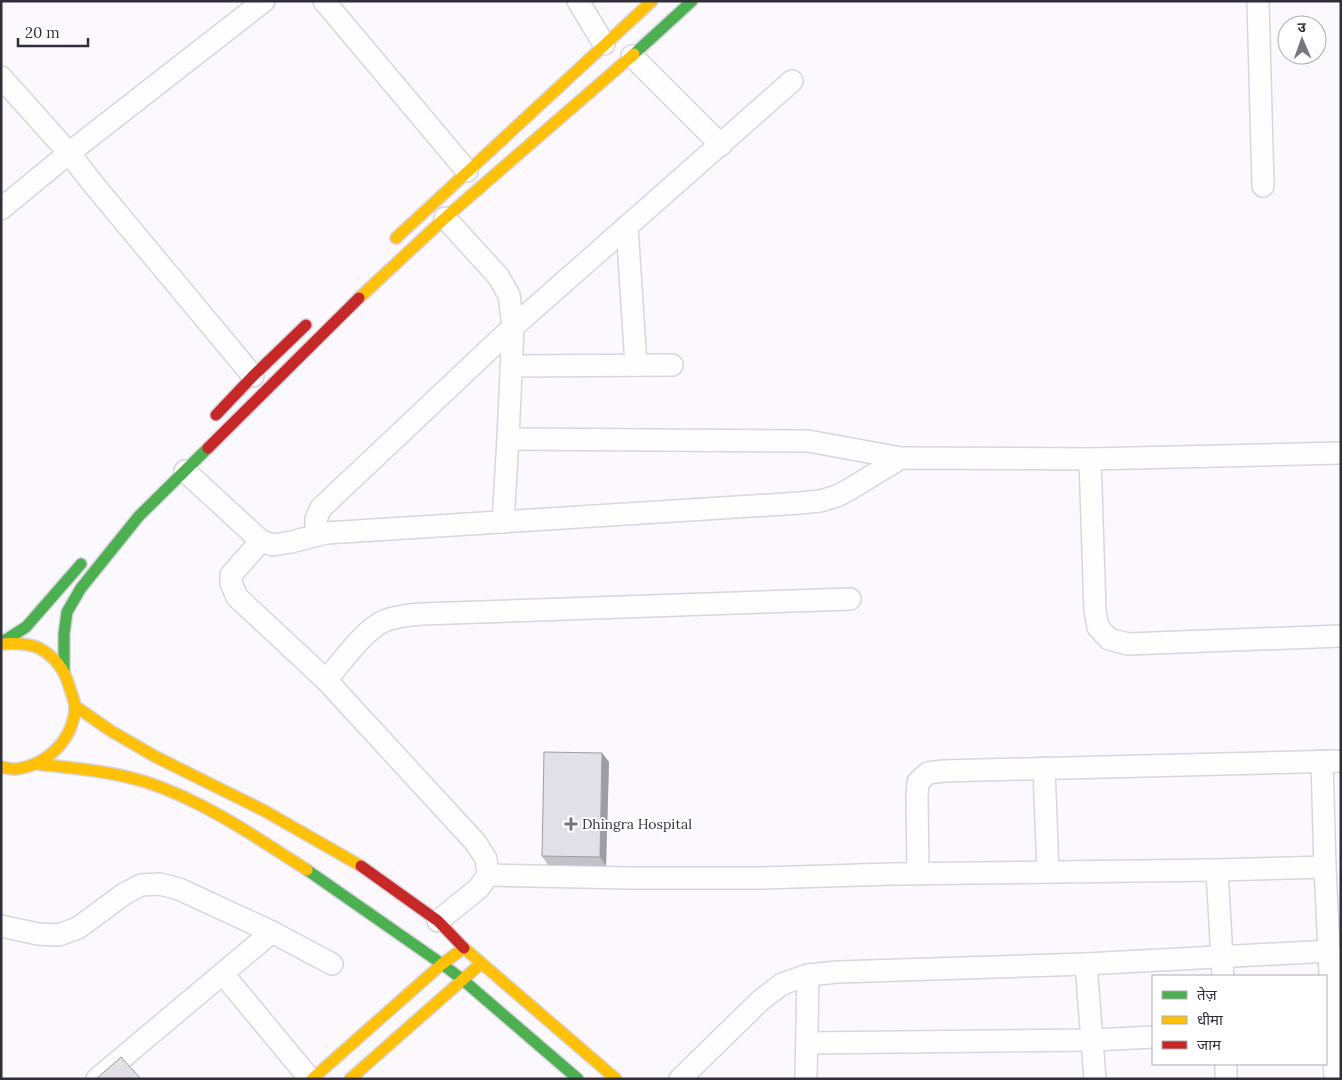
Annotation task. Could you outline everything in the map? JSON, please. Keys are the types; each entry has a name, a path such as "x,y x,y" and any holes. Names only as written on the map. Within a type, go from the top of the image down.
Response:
{"street":[{"path":"1,209 69,152 264,1"},
{"path":"324,1 467,171"},
{"path":"578,1 604,44"},
{"path":"389,244 652,1"},
{"path":"64,671 64,634 67,612 81,588 139,516 371,281 632,56 692,1"},
{"path":"1258,1 1263,186"},
{"path":"632,56 721,145"},
{"path":"1,77 69,152 94,185 252,376"},
{"path":"326,533 316,529 316,519 321,508 512,327 792,81"},
{"path":"445,218 498,276 509,295 512,327 511,366 503,522"},
{"path":"628,226 636,365"},
{"path":"206,426 252,376 314,317"},
{"path":"511,366 672,365"},
{"path":"508,440 808,441 901,458 1090,459 1341,453"},
{"path":"184,472 261,541 273,544 291,542 326,533 800,504 837,496 901,458"},
{"path":"1090,459 1095,611 1098,627 1109,639 1128,644 1341,636"},
{"path":"261,541 231,575 231,583 237,597 326,680 476,843 486,859 488,875 479,888 438,921"},
{"path":"1,644 26,626 87,557"},
{"path":"326,680 369,631 382,622 398,617 422,614 850,599"},
{"path":"1,644 18,643 38,648 52,657 66,675 75,706 71,726 58,748 36,764"},
{"path":"75,706 111,731 134,744 263,810 358,864 438,921 464,948 616,1079"},
{"path":"918,874 918,782 928,773 943,771 1331,761 1325,867 1335,1079"},
{"path":"1,767 15,769 36,764 94,770 159,786 193,801 277,849 442,964 578,1079"},
{"path":"1044,768 1048,872"},
{"path":"488,875 762,878 1325,867"},
{"path":"1217,870 1222,967"},
{"path":"1,926 38,934 58,935 78,928 124,894 141,885 160,884 179,890 272,932 332,964"},
{"path":"97,1079 272,932"},
{"path":"223,974 311,1079 442,964 464,948"},
{"path":"680,1079 761,1000 782,984 808,974 1086,964 1222,967 1329,951"},
{"path":"350,1079 482,963"},
{"path":"1086,964 1095,1079"},
{"path":"806,1079 808,974"},
{"path":"807,1043 1093,1040 1152,1037"},
{"path":"1226,1065 1226,1079"}],"building":[{"path":"544,752 602,753 600,857 542,856"},
{"path":"121,1057 141,1079 96,1079"}],"traffic: fast":[{"path":"634,54 692,1"},
{"path":"64,671 64,634 67,612 81,588 139,516 208,448"},
{"path":"1,643 26,627 81,564"},
{"path":"307,870 442,964"},
{"path":"442,964 578,1079"}],"traffic: slow":[{"path":"396,238 652,1"},
{"path":"359,298 445,218 634,54"},
{"path":"1,644 30,645 39,648 49,655 65,674 75,708 69,730 57,749 28,767 16,769 1,767"},
{"path":"75,706 111,731 156,757 263,810 361,866"},
{"path":"36,764 119,775 167,790 209,809 307,870"},
{"path":"312,1079 442,964 464,948 616,1079"},
{"path":"350,1079 477,967"}],"traffic: jam":[{"path":"208,448 359,298"},
{"path":"216,415 306,325"},
{"path":"361,866 438,921 464,948"}],"place":[{"name":"Dhingra Hospital","path":"571,824"}]}
